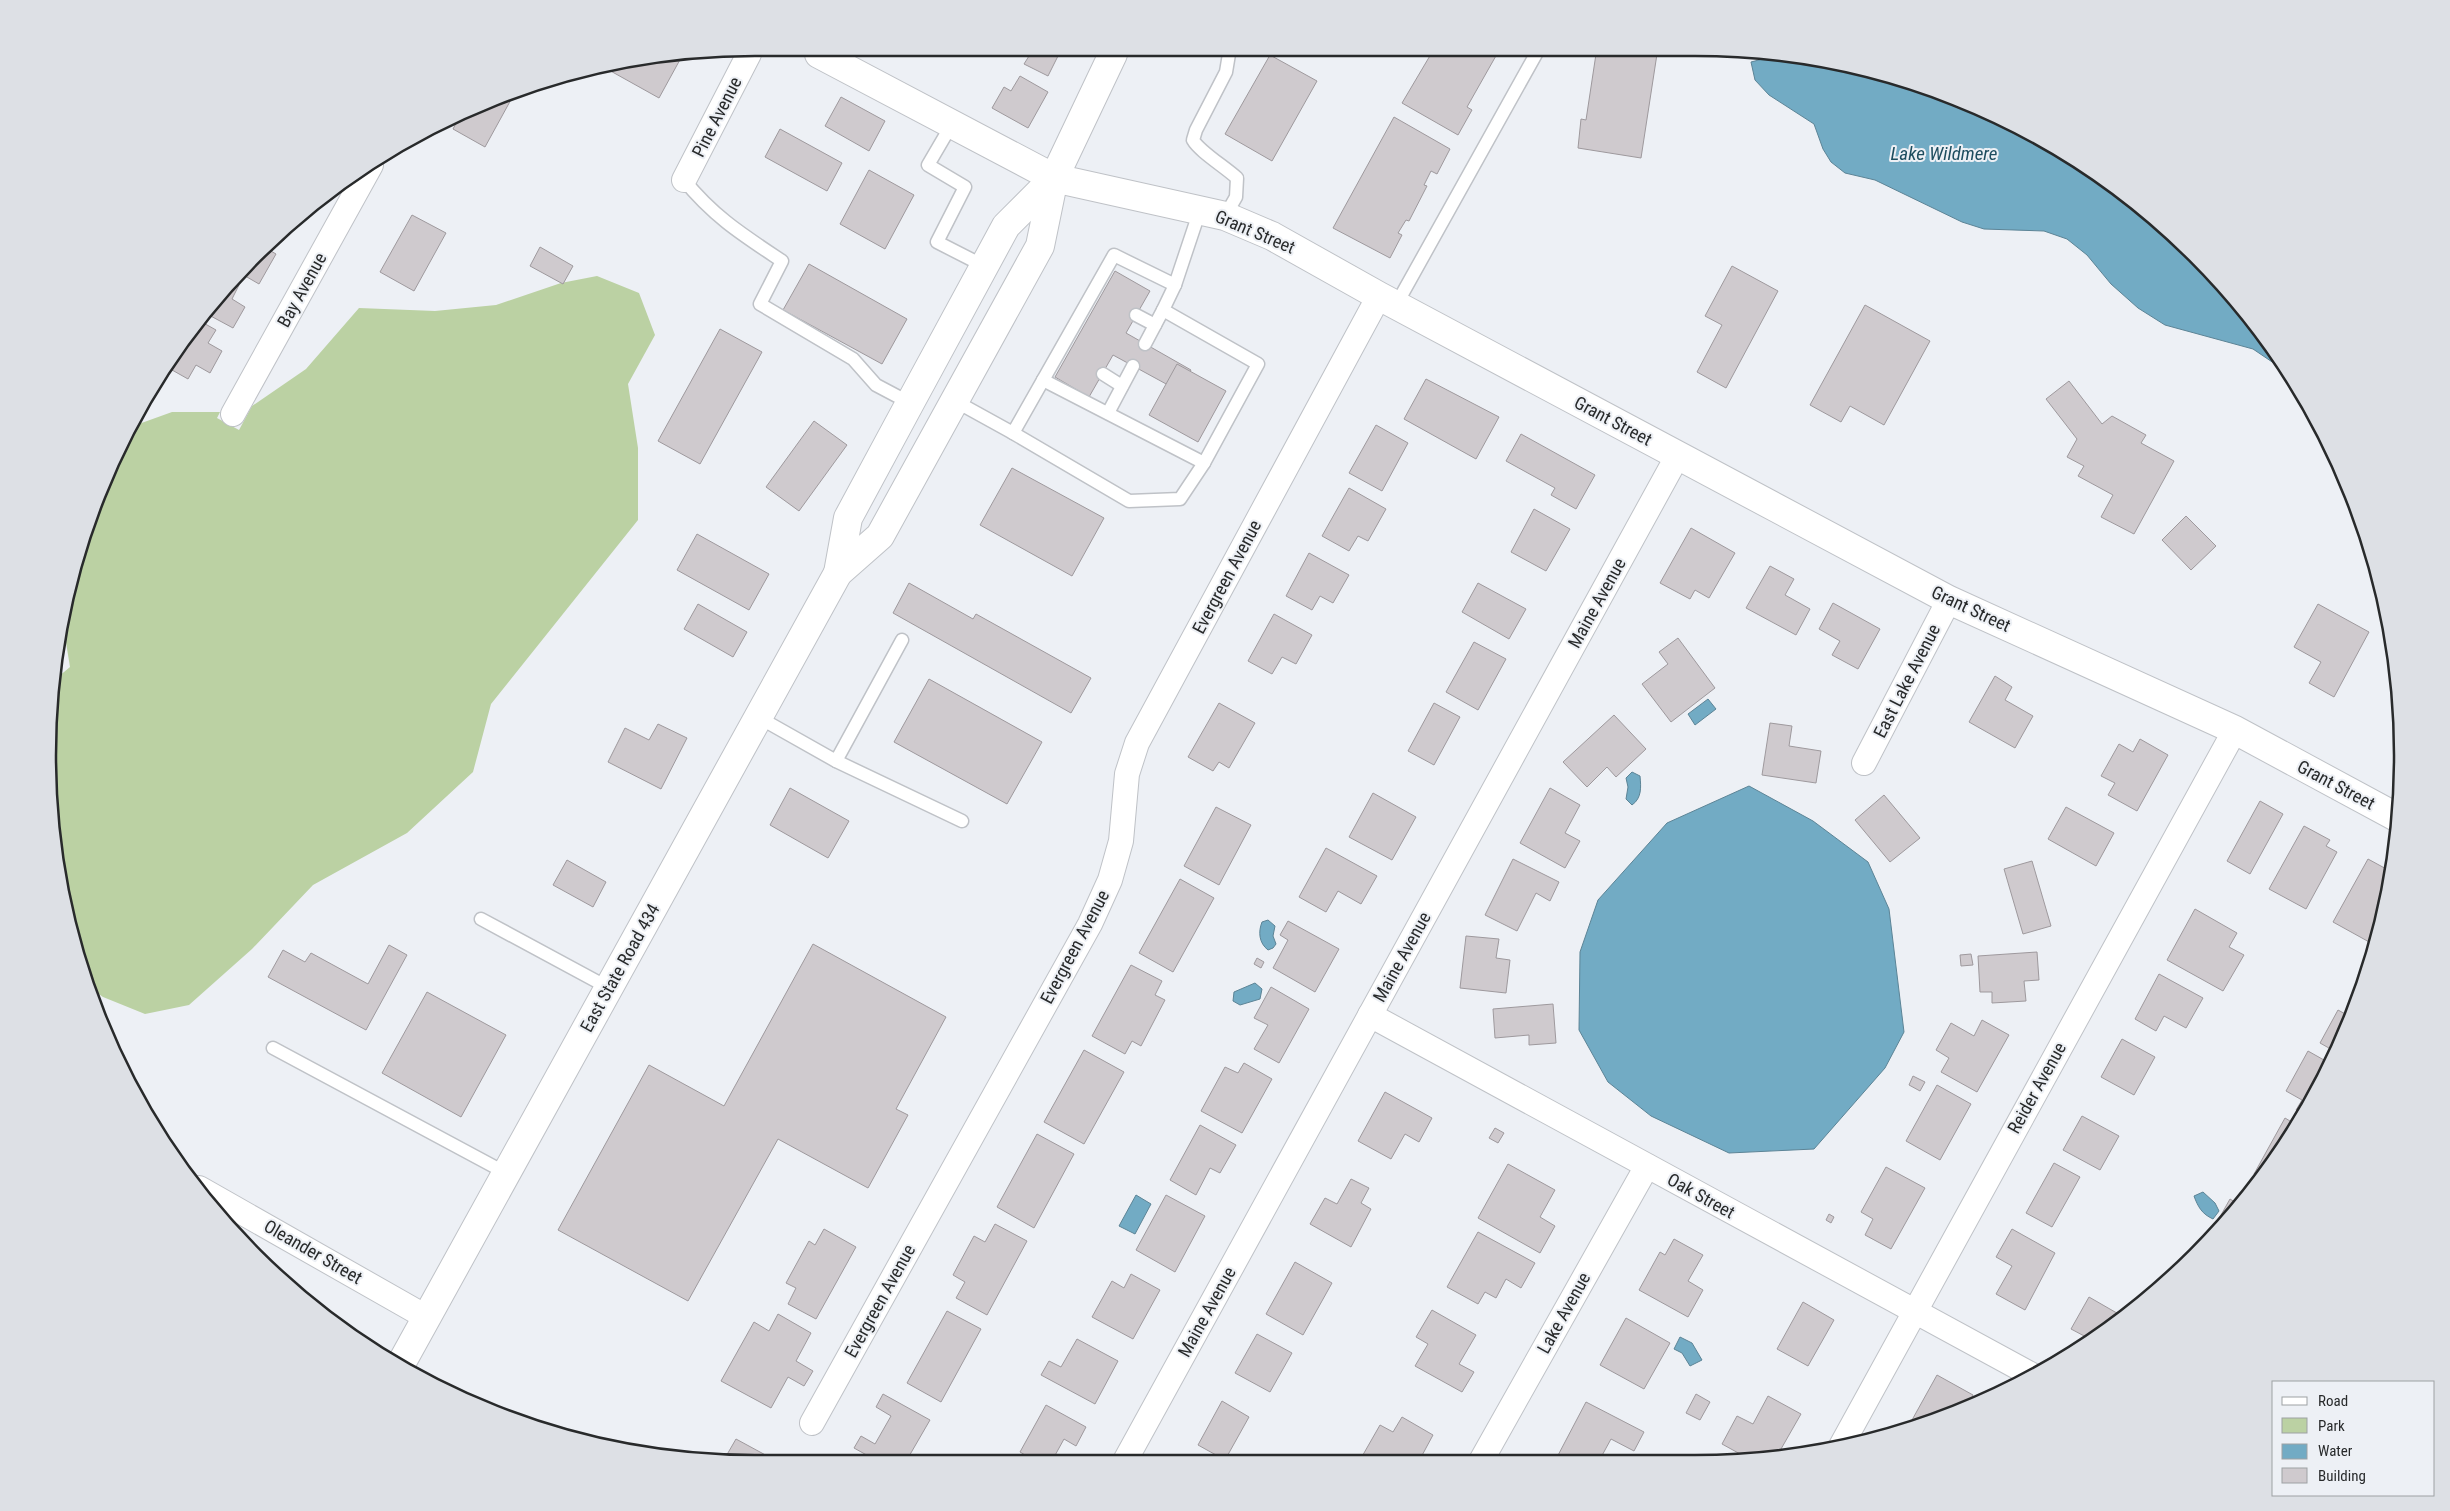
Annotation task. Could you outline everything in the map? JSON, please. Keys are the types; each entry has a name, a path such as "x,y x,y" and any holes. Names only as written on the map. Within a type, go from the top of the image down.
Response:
{"main road":[{"name":"Grant Street","path":"823,56 1054,178 1212,213 1272,236 1387,301 1949,600 2235,730 2391,814"},
{"path":"838,573 880,536 1040,246 1054,178 1112,56"},
{"path":"838,573 848,518 984,266 1006,226 1054,178"},
{"name":"East State Road 434","path":"403,1359 838,573"}],"street":[{"name":"Pine Avenue","path":"684,180 748,56"},
{"name":"Bay Avenue","path":"233,414 365,175"},
{"name":"Evergreen Avenue","path":"812,1423 1090,924 1110,880 1121,841 1127,774 1137,743 1387,301"},
{"name":"Maine Avenue","path":"1128,1455 1678,455"},
{"name":"East Lake Avenue","path":"1864,763 1949,600"},
{"name":"Reider Avenue","path":"1844,1438 2235,730"},
{"name":"Oak Street","path":"1370,1015 2025,1371"},
{"name":"Lake Avenue","path":"1483,1455 1647,1166"},
{"name":"Oleander Street","path":"213,1196 426,1317"}],"lane":[{"path":"1145,344 1212,213 1236,197 1237,178 1224,165 1197,148 1194,140 1196,130 1226,72 1229,56"},
{"path":"1387,301 1535,56"},
{"path":"952,124 928,165 965,187 937,242 984,266"},
{"path":"684,180 702,202 726,223 782,260 760,304 852,359 876,385 910,403"},
{"path":"1013,433 1043,380 1065,351 1098,292 1114,254 1175,285"},
{"path":"955,401 1129,501 1180,499 1204,463 1258,364 1163,310"},
{"path":"1136,315 1155,325"},
{"path":"1108,413 1133,366"},
{"path":"1103,374 1122,386"},
{"path":"1043,380 1204,463"},
{"path":"836,761 902,640"},
{"path":"758,718 836,761 962,821"},
{"path":"481,918 609,988"},
{"path":"273,1048 506,1173"}],"green space":[{"path":"597,276 639,293 655,335 628,384 638,448 638,520 491,704 473,772 407,833 313,885 252,949 189,1005 145,1014 103,997 98,993 80,936 62,847 56,756 58,710 61,674 70,667 66,642 80,575 93,531 109,488 140,423 172,412 220,412 217,418 239,430 252,406 306,369 359,308 435,311 496,305 561,283"}],"water":[{"name":"Lake Wildmere","path":"1760,60 1786,62 1831,70 1919,93 1962,109 2004,128 2044,150 2083,174 2156,230 2220,294 2272,362 2253,349 2165,325 2138,308 2111,284 2087,255 2067,239 2044,231 1984,229 1962,222 1875,180 1845,173 1831,162 1823,149 1814,124 1769,95 1755,80 1751,62"},
{"path":"1708,699 1716,709 1695,725 1688,714"},
{"path":"1632,772 1640,776 1641,784 1638,799 1632,805 1626,799 1628,787 1626,778"},
{"path":"1749,786 1813,821 1868,862 1889,909 1904,1032 1885,1068 1814,1149 1729,1153 1651,1116 1608,1082 1579,1030 1580,952 1598,900 1667,823"},
{"path":"1268,920 1275,926 1273,936 1276,944 1268,950 1261,941 1260,930 1262,922"},
{"path":"1255,983 1262,989 1260,999 1240,1005 1233,1001 1234,992"},
{"path":"2203,1192 2215,1203 2219,1211 2213,1219 2201,1210 2194,1196"},
{"path":"1136,1195 1151,1204 1135,1234 1119,1226"},
{"path":"1680,1337 1692,1343 1702,1360 1690,1366 1682,1353 1674,1349"}],"building":[{"path":"1029,56 1058,56 1048,76 1024,64"},
{"path":"1269,56 1317,81 1272,161 1225,134"},
{"path":"1430,56 1496,56 1467,107 1472,110 1458,135 1402,103"},
{"path":"1596,56 1657,56 1641,158 1578,148 1581,119 1586,120"},
{"path":"679,61 659,98 612,72"},
{"path":"1020,76 1048,92 1028,128 992,108 1004,87 1011,91"},
{"path":"841,97 885,121 869,151 825,126"},
{"path":"510,101 485,147 453,129 456,124"},
{"path":"1394,117 1450,149 1437,174 1431,171 1424,185 1427,186 1409,221 1406,220 1398,233 1402,235 1390,258 1333,228"},
{"path":"780,129 842,163 827,191 765,157"},
{"path":"869,170 914,195 885,249 840,224"},
{"path":"412,215 446,233 414,291 380,272"},
{"path":"540,247 573,266 563,284 530,266"},
{"path":"271,251 276,254 259,284 246,277"},
{"path":"809,264 907,319 882,364 783,310"},
{"path":"1732,266 1778,291 1726,388 1697,372 1722,325 1705,316"},
{"path":"1115,271 1150,291 1126,333 1191,370 1179,391 1113,355 1089,397 1055,377"},
{"path":"239,285 232,299 245,307 233,328 212,317"},
{"path":"1865,305 1930,341 1884,425 1850,406 1841,422 1810,405"},
{"path":"206,324 216,330 208,343 222,351 210,373 196,365 188,379 172,370"},
{"path":"720,329 762,352 700,464 658,441"},
{"path":"1177,364 1226,391 1198,442 1149,415"},
{"path":"1426,379 1499,417 1476,459 1404,419"},
{"path":"2069,381 2102,424 2112,416 2146,435 2141,443 2174,461 2134,534 2101,517 2113,495 2078,476 2084,466 2067,457 2077,439 2046,399"},
{"path":"814,421 847,445 799,511 766,487"},
{"path":"1376,425 1408,443 1382,491 1349,473"},
{"path":"1521,434 1595,475 1576,509 1551,495 1555,488 1506,461"},
{"path":"1012,468 1104,518 1072,576 980,525"},
{"path":"1349,488 1386,509 1368,541 1358,536 1349,551 1322,536"},
{"path":"1534,509 1570,529 1546,571 1511,552"},
{"path":"2186,516 2216,546 2191,570 2162,540"},
{"path":"1691,528 1735,553 1709,598 1695,590 1690,599 1660,583"},
{"path":"697,534 769,574 749,610 677,570"},
{"path":"1309,553 1349,575 1333,603 1320,596 1312,610 1286,596"},
{"path":"1770,566 1794,579 1785,595 1810,609 1796,635 1746,608"},
{"path":"909,583 973,619 976,614 1091,678 1071,713 893,613"},
{"path":"1478,583 1526,609 1509,639 1462,612"},
{"path":"1833,603 1880,629 1858,669 1832,655 1840,641 1819,629"},
{"path":"698,604 747,632 733,657 684,629"},
{"path":"2318,604 2369,632 2334,697 2309,683 2321,662 2294,647"},
{"path":"1274,614 1312,635 1296,664 1282,657 1272,674 1248,661"},
{"path":"1678,638 1715,688 1671,722 1642,684 1668,664 1659,652"},
{"path":"1474,642 1506,659 1478,710 1446,692"},
{"path":"1995,676 2012,687 2005,700 2033,716 2015,748 1969,722"},
{"path":"929,679 1042,742 1007,804 894,742"},
{"path":"1219,703 1255,723 1229,768 1219,762 1213,771 1188,757"},
{"path":"1434,703 1460,717 1434,765 1408,751"},
{"path":"1614,715 1646,749 1616,777 1607,767 1587,787 1563,762"},
{"path":"1770,723 1792,726 1789,746 1821,751 1816,783 1762,775"},
{"path":"658,724 687,738 661,789 608,762 625,728 649,740"},
{"path":"2140,739 2168,755 2137,811 2108,795 2115,783 2101,776 2119,744 2133,752"},
{"path":"790,788 849,821 828,858 770,825"},
{"path":"1550,788 1580,805 1565,833 1580,841 1565,868 1520,843"},
{"path":"1373,793 1416,817 1392,860 1349,837"},
{"path":"1884,795 1920,838 1890,862 1855,820"},
{"path":"2260,801 2283,814 2250,874 2227,861"},
{"path":"1216,807 1251,825 1219,885 1184,866"},
{"path":"2066,807 2114,833 2096,866 2048,839"},
{"path":"2304,826 2330,840 2326,846 2337,852 2306,909 2269,889"},
{"path":"1326,848 1377,876 1361,904 1338,891 1326,912 1299,897"},
{"path":"1513,859 1559,882 1550,901 1536,893 1517,931 1485,915"},
{"path":"2368,859 2384,868 2368,942 2333,922"},
{"path":"567,860 606,882 593,907 553,885"},
{"path":"2032,861 2051,926 2023,934 2004,869"},
{"path":"1180,879 1214,898 1173,972 1139,953"},
{"path":"2195,909 2237,933 2229,947 2244,955 2223,991 2167,960"},
{"path":"1288,921 1339,949 1315,992 1273,968 1288,940 1280,935"},
{"path":"1466,936 1499,939 1496,958 1510,960 1506,993 1460,988"},
{"path":"813,944 946,1017 896,1109 908,1115 868,1188 778,1139 688,1301 558,1230 649,1065 724,1106"},
{"path":"389,945 407,955 366,1030 268,977 283,950 305,962 311,953 368,984"},
{"path":"2037,952 2039,980 2024,981 2026,1001 1992,1003 1992,992 1980,992 1978,956"},
{"path":"1971,954 1973,965 1961,966 1960,955"},
{"path":"1257,958 1264,962 1261,968 1254,964"},
{"path":"1131,965 1162,981 1155,995 1165,1000 1141,1046 1132,1041 1125,1054 1092,1036"},
{"path":"2159,974 2203,998 2186,1028 2164,1016 2156,1031 2135,1019"},
{"path":"1271,987 1309,1009 1279,1063 1254,1049 1268,1025 1254,1018"},
{"path":"427,992 506,1035 461,1117 382,1073"},
{"path":"1553,1004 1556,1043 1529,1045 1529,1035 1495,1038 1493,1009"},
{"path":"2338,1010 2345,1014 2330,1048 2320,1043"},
{"path":"1982,1020 2009,1035 1977,1092 1941,1072 1949,1058 1936,1050 1951,1023 1974,1036"},
{"path":"2122,1039 2155,1057 2134,1095 2101,1077"},
{"path":"1084,1050 1124,1072 1084,1144 1044,1122"},
{"path":"2308,1051 2324,1060 2297,1110 2302,1100 2286,1091"},
{"path":"1244,1063 1272,1079 1242,1133 1201,1111 1225,1067 1238,1073"},
{"path":"1913,1076 1925,1082 1920,1091 1909,1085"},
{"path":"1937,1085 1971,1104 1940,1160 1906,1141"},
{"path":"1385,1092 1432,1118 1419,1142 1405,1134 1391,1159 1358,1141"},
{"path":"2082,1116 2119,1136 2100,1170 2063,1150"},
{"path":"2285,1118 2290,1121 2276,1144 2254,1174"},
{"path":"1200,1125 1236,1145 1220,1173 1210,1168 1196,1195 1170,1180"},
{"path":"1495,1128 1504,1133 1498,1143 1489,1138"},
{"path":"1037,1134 1074,1154 1034,1228 997,1207"},
{"path":"2054,1163 2080,1177 2052,1227 2026,1213"},
{"path":"1508,1164 1555,1190 1540,1217 1555,1226 1540,1253 1478,1218"},
{"path":"1886,1167 1925,1188 1891,1249 1865,1235 1873,1219 1861,1212"},
{"path":"1351,1179 1369,1188 1361,1203 1371,1209 1351,1247 1310,1224 1325,1198 1337,1204"},
{"path":"1166,1195 1205,1216 1175,1272 1136,1250"},
{"path":"2230,1199 2233,1201 2220,1217"},
{"path":"1829,1214 1834,1217 1831,1223 1826,1220"},
{"path":"995,1224 1027,1241 987,1315 956,1298 965,1282 953,1275 974,1236 985,1242"},
{"path":"824,1229 856,1247 816,1319 788,1304 796,1288 786,1283 809,1241 815,1245"},
{"path":"2012,1229 2055,1253 2025,1310 1996,1294 2012,1266 1996,1257"},
{"path":"1478,1232 1535,1263 1521,1288 1506,1279 1496,1298 1485,1292 1478,1304 1447,1287"},
{"path":"1674,1239 1703,1255 1688,1281 1703,1290 1688,1317 1639,1290 1660,1252 1665,1255"},
{"path":"1295,1262 1332,1283 1303,1335 1266,1314"},
{"path":"1131,1274 1160,1290 1133,1339 1092,1317 1112,1281 1124,1288"},
{"path":"2089,1297 2116,1313 2084,1336 2071,1329"},
{"path":"1803,1302 1834,1320 1808,1366 1777,1349"},
{"path":"1432,1310 1476,1335 1459,1364 1474,1372 1462,1392 1415,1366 1428,1344 1416,1337"},
{"path":"947,1311 981,1329 941,1402 907,1383"},
{"path":"778,1314 811,1333 796,1361 813,1371 804,1386 788,1377 771,1408 721,1381 754,1322 769,1331"},
{"path":"1626,1318 1670,1343 1644,1389 1600,1365"},
{"path":"1257,1334 1292,1353 1270,1392 1235,1373"},
{"path":"1077,1339 1118,1361 1095,1404 1041,1375 1049,1361 1061,1367"},
{"path":"1937,1375 1973,1395 1972,1398 1962,1402 1912,1420"},
{"path":"883,1394 930,1420 910,1455 867,1455 854,1448 861,1436 875,1444 891,1416 876,1407"},
{"path":"1696,1394 1710,1402 1700,1420 1686,1413"},
{"path":"1768,1396 1801,1414 1781,1449 1738,1453 1722,1444 1737,1416 1753,1424"},
{"path":"1222,1401 1249,1417 1228,1455 1216,1455 1198,1445"},
{"path":"1586,1402 1644,1432 1634,1451 1611,1439 1602,1455 1558,1455"},
{"path":"1046,1405 1086,1427 1076,1446 1064,1439 1055,1455 1025,1455 1020,1452"},
{"path":"1402,1417 1433,1435 1422,1455 1363,1455 1380,1425 1393,1432"},
{"path":"736,1439 765,1455 756,1455 727,1454"}]}
